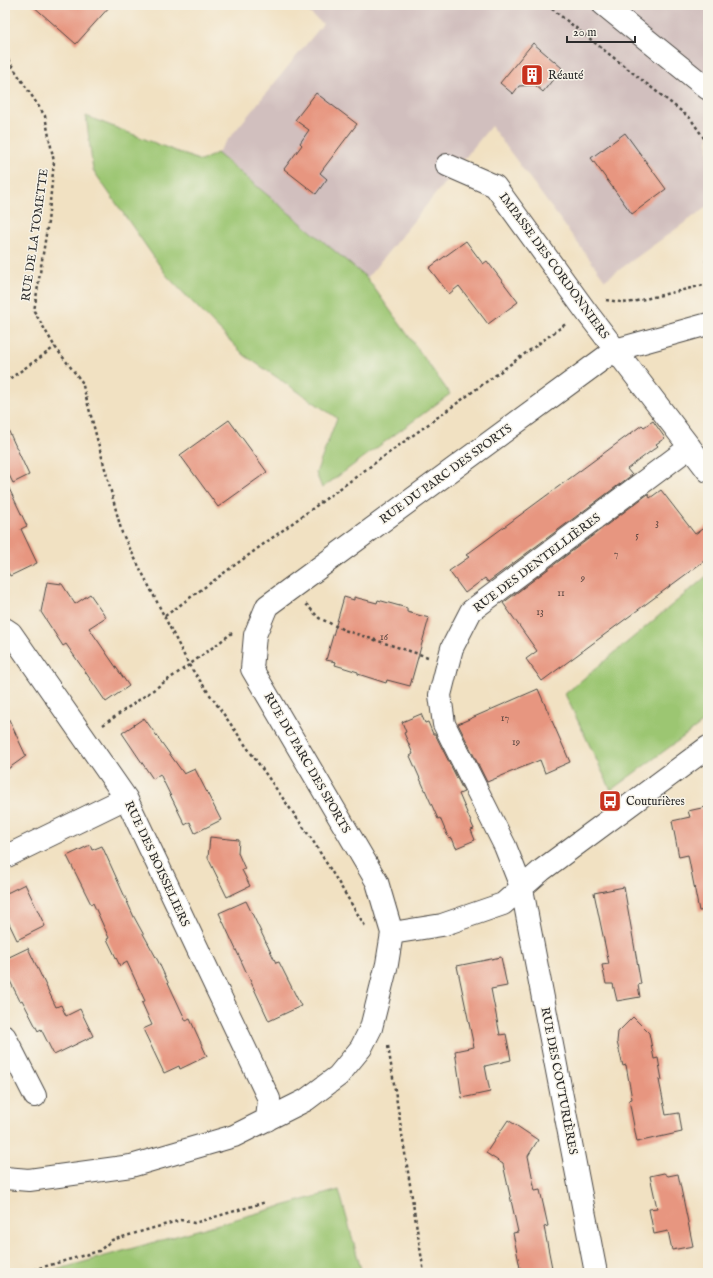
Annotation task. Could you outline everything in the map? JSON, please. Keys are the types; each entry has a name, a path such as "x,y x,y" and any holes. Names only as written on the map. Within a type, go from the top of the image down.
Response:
{"street":[{"path":"604,5 708,89"},
{"name":"IMPASSE DES CORDONNIERS","path":"447,165 494,186 615,350 708,471"},
{"name":"RUE DU PARC DES SPORTS","path":"5,1178 29,1180 131,1166 234,1136 306,1100 338,1076 361,1048 371,1028 387,964 392,934 377,882 252,669 255,635 267,606 615,350 708,324"},
{"name":"RUE DES DENTELLIÈRES","path":"522,889 505,846 444,724 440,695 452,648 471,611 690,447"},
{"name":"RUE DES BOISSELIERS","path":"5,629 11,633 126,798 269,1099 267,1120"},
{"path":"392,934 442,925 503,904 542,870 708,747"},
{"path":"5,857 126,798"},
{"name":"RUE DES COUTURIÈRES","path":"522,889 596,1273"},
{"path":"5,1037 34,1096"}],"path":[{"path":"547,5 690,118 708,144"},
{"name":"RUE DE LA TOMETTE","path":"5,55 45,116 54,162 48,222 34,311 55,347"},
{"path":"708,259 706,261 708,267"},
{"path":"165,616 600,299 628,303 708,284"},
{"path":"5,382 55,347 82,382 122,533 189,665 313,841 366,927"},
{"path":"293,586 309,608 319,618 344,630 448,663"},
{"path":"84,738 189,665 237,629"},
{"path":"371,1028 388,1045 424,1273"},
{"path":"22,1273 99,1251 112,1240 181,1220 194,1223 266,1202"}],"shaded area":[{"path":"300,5 708,5 708,206 605,280 491,126 367,278 217,153 323,24"}],"green space":[{"path":"86,116 201,161 217,153 367,278 450,394 322,488 316,473 337,418 244,355 167,276 93,170"},
{"path":"708,575 708,719 611,790 565,694"},
{"path":"339,1190 362,1273 45,1273"}],"building":[{"path":"32,5 111,5 76,44"},
{"name":"Réauté","path":"533,43 562,68 543,92 535,85 519,86 513,94 500,83"},
{"path":"316,93 357,124 320,173 327,179 316,194 284,169 302,145 300,143 309,130 295,120"},
{"path":"625,133 666,189 632,214 591,158"},
{"path":"466,241 483,264 487,261 518,302 488,324 459,286 449,294 429,268"},
{"path":"229,420 267,472 218,507 180,455"},
{"path":"653,421 665,438 656,444 658,446 627,469 632,475 488,582 485,578 465,593 449,571 469,557 466,555 642,425 644,427"},
{"path":"5,423 29,475 13,483 5,467"},
{"path":"5,480 27,526 21,529 37,563 10,576 5,566"},
{"path":"661,490 695,534 708,525 708,558 542,681 526,659 537,651 503,603 648,494 650,498"},
{"path":"47,582 62,584 75,604 90,594 106,617 89,628 129,686 106,702 66,644 63,646 41,612"},
{"path":"344,597 354,600 354,597 377,603 378,600 407,608 407,612 429,618 410,686 387,680 386,683 335,665 336,662 326,660"},
{"path":"538,689 570,762 545,773 540,760 487,782 458,724"},
{"path":"5,711 26,756 5,771"},
{"path":"421,714 425,723 428,722 433,734 435,734 464,792 459,794 474,829 471,830 475,840 456,848 452,838 449,839 440,818 438,819 410,756 413,754 404,733 406,732 402,722"},
{"path":"144,718 184,774 195,769 221,820 195,833 190,822 185,825 160,774 153,779 122,733"},
{"path":"706,807 708,817 708,910 699,911 688,855 679,857 672,821 690,817 688,811"},
{"path":"210,837 239,840 238,853 245,869 242,870 250,886 227,897 208,858"},
{"path":"90,845 92,850 102,846 134,917 158,961 186,1021 190,1019 207,1056 180,1069 179,1066 164,1073 143,1029 152,1025 142,1003 145,1001 127,962 120,966 107,939 109,938 93,903 91,904 67,856"},
{"path":"25,884 45,926 17,940 5,915 5,894"},
{"path":"624,887 641,984 638,985 640,997 617,1001 613,984 606,984 602,965 609,964 594,893"},
{"path":"246,901 276,963 279,962 301,1006 269,1021 219,913"},
{"path":"28,948 56,1007 61,1005 66,1016 80,1009 93,1036 54,1055 41,1029 38,1031 22,1000 20,1001 5,971 5,959"},
{"path":"501,957 507,986 491,989 500,1035 506,1034 511,1060 485,1066 490,1092 462,1098 455,1051 474,1047 457,966"},
{"path":"633,1017 649,1033 654,1059 658,1058 662,1080 659,1080 666,1115 679,1113 682,1132 637,1142 629,1100 632,1099 626,1065 623,1066 617,1042 618,1032"},
{"path":"508,1120 538,1140 528,1156 535,1191 540,1190 548,1226 544,1227 553,1273 521,1273 513,1233 518,1232 503,1164 486,1153"},
{"path":"664,1173 668,1176 678,1174 693,1246 672,1250 668,1231 654,1234 649,1209 657,1208 650,1176"}],"place":[{"name":"Réauté","path":"532,75"},
{"name":"Couturières","path":"610,801"}]}
